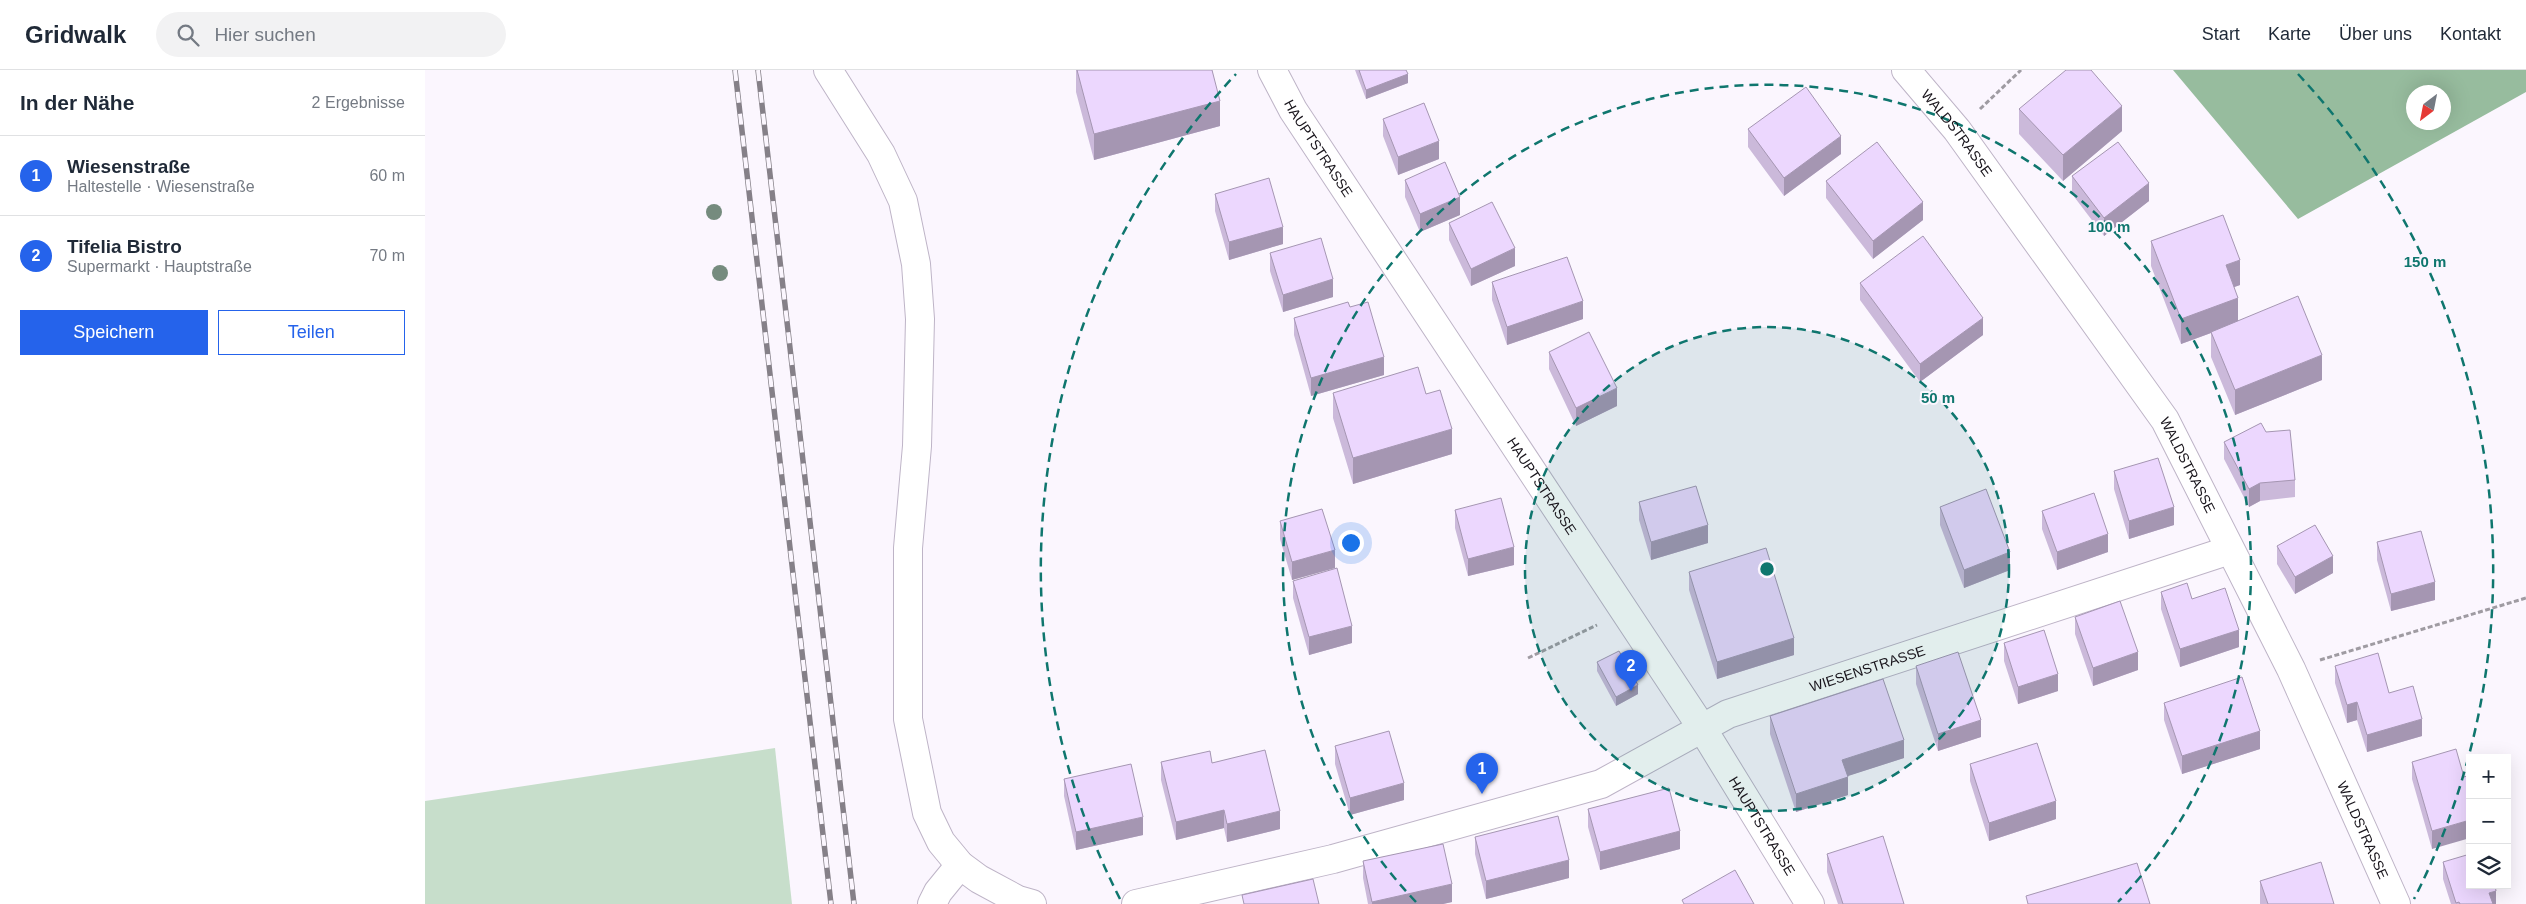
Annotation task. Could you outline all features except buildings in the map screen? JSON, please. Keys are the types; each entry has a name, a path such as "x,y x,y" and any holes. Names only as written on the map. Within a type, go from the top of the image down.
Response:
{"street":[{"name":"HAUPTSTRASSE","path":"1272,70 1293,110 1702,728 1810,904"},
{"name":"WALDSTRASSE","path":"1906,70 1957,130 2165,420 2291,669 2396,904"},
{"path":"828,71 881,154 903,201 916,264 920,329 917,446 908,548 907,719 927,813 941,842 960,865 1002,891 1032,904"},
{"name":"WIESENSTRASSE","path":"1136,904 1333,859 1601,784 1728,714 2230,550"},
{"path":"932,904 938,892 960,865"}],"path":[{"path":"1957,130 2021,70"},
{"path":"2291,669 2526,598"},
{"path":"1528,658 1625,612"}],"green space":[{"path":"2173,70 2526,70 2526,92 2298,219"},
{"path":"775,748 792,904 425,904 425,801"}],"railway":[{"path":"735,70 831,904"},
{"path":"758,70 854,904"}],"place":[{"name":"Tifelia Bistro","path":"1631,691"},
{"name":"Wiesenstraße","path":"1482,794"}]}
